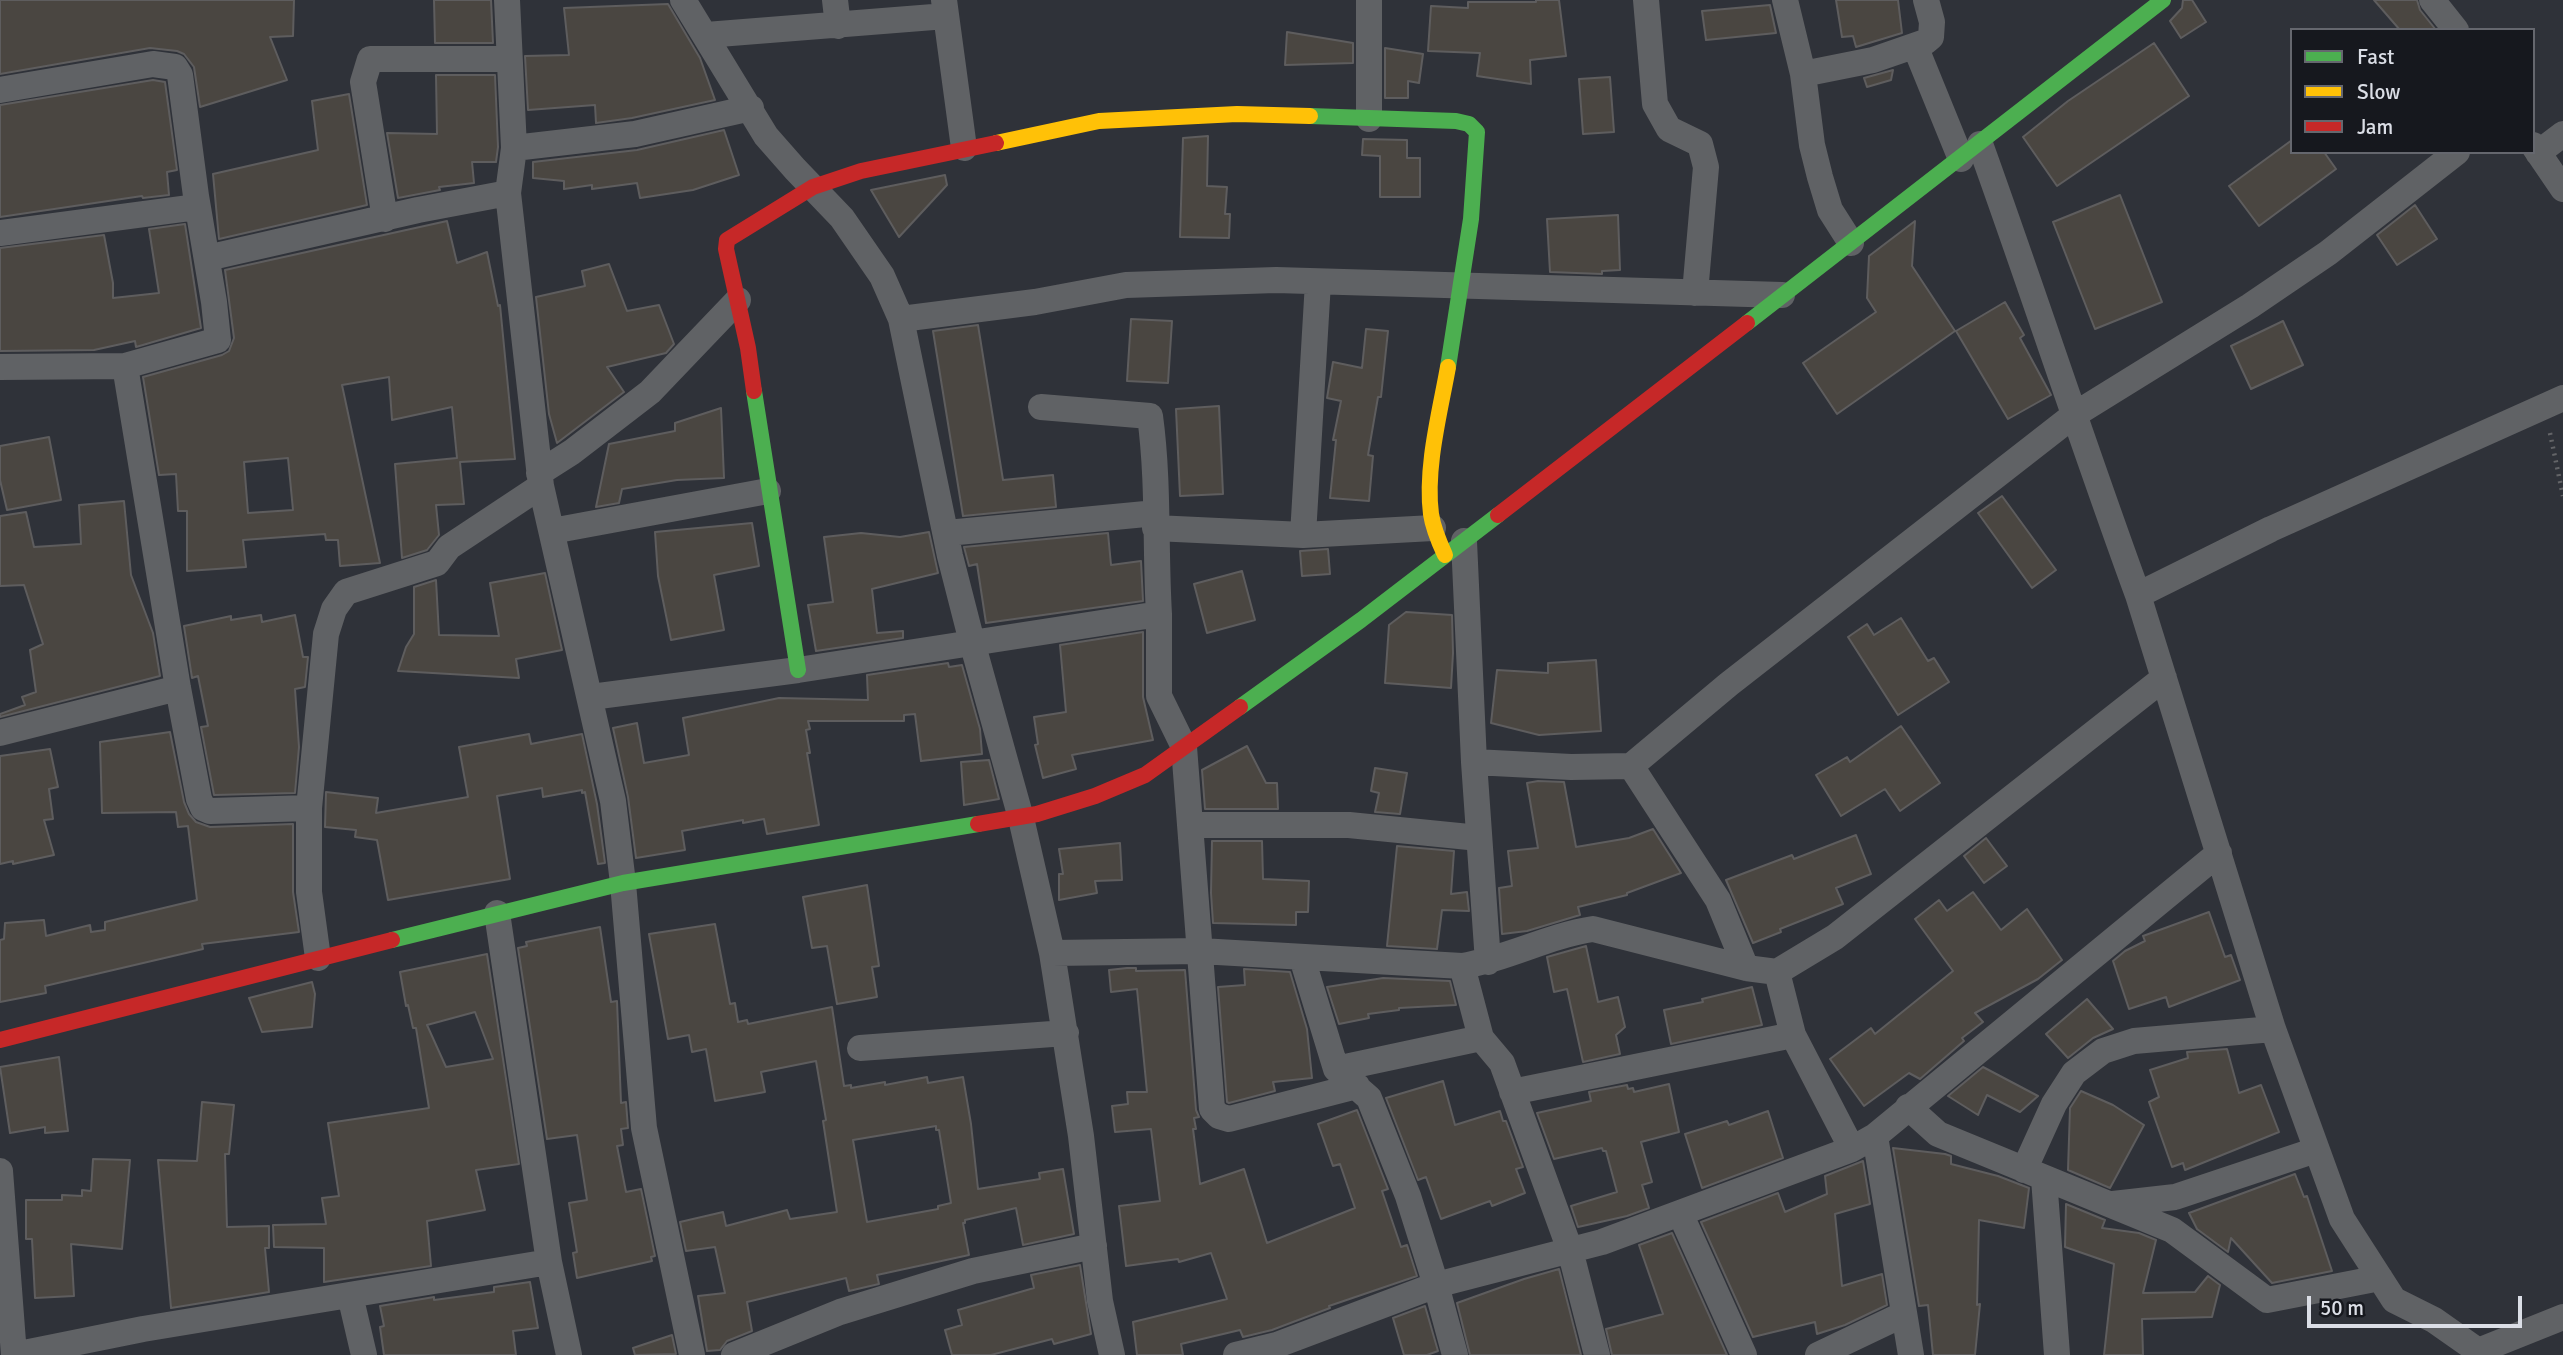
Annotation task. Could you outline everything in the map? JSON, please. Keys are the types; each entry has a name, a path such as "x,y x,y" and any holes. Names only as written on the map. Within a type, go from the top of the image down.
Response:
{"street":[{"path":"507,0 514,148 508,193 540,480 613,801 623,883 644,1128 692,1355"},
{"path":"684,0 766,136 842,218 882,276 901,319 972,642 1021,818 1052,953 1066,1033 1100,1301 1112,1355"},
{"path":"1369,0 1369,119"},
{"path":"1646,0 1656,104 1669,129 1700,144 1706,167 1695,293"},
{"path":"1785,0 1803,74 1812,145 1820,177 1830,210 1851,243"},
{"path":"1803,74 1873,60 1924,42 1931,37 1932,22 1926,0"},
{"path":"0,1040 623,883 1021,818 1095,796 1146,775 1361,620 1970,152 2163,0"},
{"path":"2432,0 2454,28"},
{"path":"706,36 837,13 945,8 964,148"},
{"path":"1915,46 1970,152 2074,415 2138,595 2273,1029 2342,1219 2394,1300 2434,1320 2479,1353 2563,1317"},
{"path":"385,219 363,82 370,59 509,59"},
{"path":"0,90 153,64 175,67 180,75 218,340 125,366 0,368"},
{"path":"514,148 635,134 751,108"},
{"path":"798,670 768,491 748,348 726,249 727,240 813,187 861,171 1099,121 1237,114 1456,121 1469,124 1477,132 1471,219 1432,466 1429,503 1433,528 1454,548 1479,838 1475,964 1481,1038 1502,1063 1513,1092 1570,1250 1597,1355"},
{"path":"2563,134 2536,149 2563,189"},
{"path":"1474,762 1631,766 1729,684 2074,415 2250,306 2328,253 2454,154"},
{"path":"207,258 508,193"},
{"path":"0,233 197,207"},
{"path":"901,319 1035,302 1126,285 1276,280 1782,295"},
{"path":"1303,535 1318,282"},
{"path":"318,958 309,892 309,808 326,634 334,609 346,592 437,563 449,547 540,480 650,392 738,300"},
{"path":"125,366 199,799 203,808 210,811 309,808"},
{"path":"2138,595 2271,529 2554,404"},
{"path":"1041,407 1150,416 1156,457 1159,696 1184,747 1212,1109 1219,1116 1228,1119 1357,1086"},
{"path":"552,531 768,491"},
{"path":"947,533 1156,521 1303,535 1433,528"},
{"path":"591,697 798,670 1159,614"},
{"path":"1052,953 1200,951 1302,958 1475,964 1568,933 1592,929 1746,968 1777,972 1835,937 2164,678"},
{"path":"0,733 178,688"},
{"path":"1631,766 1718,900 1746,968"},
{"path":"1190,825 1349,825 1479,838"},
{"path":"1236,1355 1278,1350 1436,1286 1602,1242 1864,1143 2219,853"},
{"path":"497,913 549,1262 569,1355"},
{"path":"1302,958 1336,1069 1369,1098 1408,1196 1455,1355"},
{"path":"1777,972 1793,1035 1864,1143 1911,1355"},
{"path":"2057,1355 2034,1174 2054,1104 2074,1073 2104,1051 2134,1041 2273,1029"},
{"path":"860,1048 1066,1033"},
{"path":"1513,1092 1793,1035"},
{"path":"1336,1069 1481,1038"},
{"path":"1908,1107 1938,1134 2172,1230 2267,1300 2380,1278"},
{"path":"2110,1204 2175,1197 2316,1150"},
{"path":"0,1171 14,1355 157,1327 549,1262"},
{"path":"1680,1213 1744,1355"},
{"path":"734,1355 841,1312 973,1271 1094,1246"},
{"path":"350,1295 364,1355"},
{"path":"1818,1355 1904,1314"}],"path":[{"path":"2554,404 2563,496"}],"building":[{"path":"0,0 294,0 293,36 270,37 287,80 200,107 194,67 184,54 150,48 0,74"},
{"path":"434,0 491,0 493,43 435,43"},
{"path":"1559,0 1566,56 1530,60 1531,84 1477,76 1480,53 1428,51 1431,6 1468,8 1468,2"},
{"path":"1836,0 1898,0 1902,33 1856,47 1853,36 1842,37"},
{"path":"2183,0 2192,0 2206,22 2181,38 2170,21 2182,8"},
{"path":"2374,0 2417,0 2420,10 2434,28 2398,28"},
{"path":"668,4 700,58 715,100 596,123 595,105 528,110 525,56 569,55 564,8"},
{"path":"1770,5 1776,33 1706,40 1702,11"},
{"path":"1287,32 1353,43 1353,63 1285,65"},
{"path":"2154,43 2189,96 2057,186 2023,137 2068,101"},
{"path":"1385,48 1423,54 1419,83 1408,81 1408,98 1385,98"},
{"path":"1893,70 1891,80 1867,87 1864,78"},
{"path":"436,75 495,75 498,147 496,162 472,162 474,183 439,187 440,190 398,198 387,133 437,134"},
{"path":"1610,77 1614,132 1583,134 1579,79"},
{"path":"153,80 165,82 177,170 167,172 169,195 142,196 0,217 0,105"},
{"path":"349,94 367,205 219,239 213,174 318,150 312,101"},
{"path":"724,130 739,175 693,190 640,198 637,183 592,189 592,185 564,189 564,181 533,178 533,162 637,150"},
{"path":"1208,136 1207,186 1227,187 1225,214 1230,214 1229,238 1180,237 1183,138"},
{"path":"1363,139 1407,140 1407,158 1420,158 1420,197 1380,197 1380,156 1362,155"},
{"path":"2290,141 2290,154 2325,154 2336,169 2259,226 2229,186"},
{"path":"945,175 947,185 899,237 871,190"},
{"path":"2120,195 2162,302 2095,329 2053,222"},
{"path":"2415,205 2437,239 2397,265 2377,235"},
{"path":"1618,215 1620,270 1602,271 1602,274 1550,272 1547,219"},
{"path":"447,221 457,263 487,252 498,306 500,305 515,459 460,462 464,504 436,505 439,535 427,550 402,558 395,464 457,458 452,407 392,420 389,377 342,385 380,563 340,566 338,540 326,540 325,534 243,540 246,567 187,571 187,511 178,511 176,474 159,475 143,377 229,351 234,338 225,270","holes":["288,458 293,510 248,513 244,462"]},
{"path":"1915,221 1912,266 1955,331 1837,414 1803,363 1876,312 1867,298 1869,256"},
{"path":"185,224 201,328 136,347 135,341 94,350 0,351 0,248 104,235 113,283 113,298 159,293 149,229"},
{"path":"609,264 627,311 659,305 674,344 666,353 607,367 624,392 557,443 549,414 536,297 585,286 582,271"},
{"path":"2005,302 2024,335 2020,338 2051,395 2008,419 1956,331"},
{"path":"1131,319 1172,321 1168,383 1127,381"},
{"path":"2283,321 2303,365 2251,389 2231,346"},
{"path":"978,325 1003,480 1053,475 1056,507 963,516 933,331"},
{"path":"1366,329 1388,331 1381,397 1378,397 1368,455 1373,456 1369,501 1330,498 1336,440 1333,440 1341,401 1327,398 1333,362 1362,368"},
{"path":"1219,406 1223,494 1180,496 1176,409"},
{"path":"721,408 724,478 677,480 622,489 619,503 596,507 609,444 675,431 675,423"},
{"path":"49,437 61,500 7,510 0,480 0,446"},
{"path":"2002,496 2056,570 2032,588 1978,513"},
{"path":"124,501 131,575 153,633 160,676 0,717 0,714 25,705 22,697 36,692 30,650 43,644 24,585 0,586 0,516 26,512 34,547 81,544 79,505"},
{"path":"752,523 759,566 714,575 724,630 671,640 658,576 655,532"},
{"path":"929,532 938,573 872,589 877,633 903,631 903,638 816,651 808,605 833,602 824,537 861,533 900,537"},
{"path":"1108,533 1111,565 1141,561 1143,601 986,623 977,564 969,566 964,547"},
{"path":"1328,549 1330,574 1302,576 1300,551"},
{"path":"1242,571 1255,620 1207,633 1194,584"},
{"path":"545,573 562,650 516,659 519,678 398,671 406,647 414,634 414,587 436,580 439,635 499,636 490,583"},
{"path":"1406,612 1452,615 1451,688 1385,683 1389,625"},
{"path":"261,615 262,622 295,615 303,657 308,657 305,687 295,689 299,747 295,793 214,795 201,727 208,726 198,676 192,678 184,626 231,616 231,620"},
{"path":"1901,618 1928,661 1934,658 1949,682 1898,715 1848,637 1867,624 1874,635"},
{"path":"1143,632 1143,697 1153,740 1072,755 1076,769 1043,778 1035,745 1038,744 1034,717 1066,712 1060,645"},
{"path":"1596,660 1601,731 1539,735 1491,723 1497,670 1548,673 1548,663"},
{"path":"948,663 949,667 962,665 980,729 982,754 921,761 915,714 904,715 904,721 808,721 810,729 806,730 810,753 807,753 819,825 767,834 764,819 682,831 685,850 636,858 628,797 613,728 637,723 644,763 689,755 683,718 779,698 868,700 867,675"},
{"path":"1901,726 1940,783 1900,811 1885,789 1841,816 1816,775 1847,757 1850,762"},
{"path":"170,732 184,802 196,822 210,827 293,824 293,892 299,932 202,944 203,949 45,986 46,993 0,1002 0,940 4,939 5,923 44,920 46,936 90,925 91,932 105,930 105,922 197,900 188,826 178,827 176,812 102,813 100,742"},
{"path":"529,734 531,744 582,734 597,804 605,863 598,864 585,792 582,793 582,790 543,797 542,788 497,796 510,879 388,900 377,840 355,837 356,830 325,827 326,792 378,798 376,813 468,797 459,747"},
{"path":"1247,746 1266,783 1277,783 1278,809 1205,809 1202,770"},
{"path":"50,749 58,787 49,789 53,819 44,820 54,855 13,864 13,861 0,864 0,756"},
{"path":"989,760 999,799 964,805 961,762"},
{"path":"1375,768 1407,773 1400,814 1375,812 1379,793 1371,791"},
{"path":"1564,782 1576,847 1629,838 1653,829 1681,873 1627,895 1578,907 1580,915 1527,931 1502,934 1499,888 1512,886 1508,851 1538,848 1527,783"},
{"path":"1856,835 1871,874 1836,888 1843,904 1780,929 1781,932 1753,943 1726,880 1792,855 1794,859"},
{"path":"1986,838 2007,866 1984,883 1964,856"},
{"path":"1212,841 1262,841 1263,879 1309,881 1308,912 1296,912 1296,925 1213,923"},
{"path":"1120,843 1122,880 1095,881 1097,893 1059,900 1059,874 1063,874 1059,849"},
{"path":"1397,846 1454,851 1451,894 1467,892 1469,911 1442,910 1437,949 1387,946"},
{"path":"867,885 879,966 872,967 877,997 837,1004 827,946 812,948 803,897"},
{"path":"1973,892 2001,930 2027,909 2062,960 2038,979 1975,1013 1983,1022 1962,1038 1964,1041 1920,1079 1909,1073 1864,1106 1830,1059 1871,1028 1875,1034 1953,971 1915,919 1939,900 1947,911"},
{"path":"2209,912 2225,957 2231,955 2240,980 2169,1007 2166,997 2129,1009 2113,961 2125,951 2145,941 2143,936"},
{"path":"715,924 730,1004 735,1003 738,1022 747,1020 748,1024 832,1007 844,1086 851,1085 851,1088 885,1082 885,1085 927,1077 928,1083 963,1077 978,1189 1040,1179 1039,1173 1063,1169 1074,1234 1023,1245 1016,1208 965,1220 963,1223 969,1255 877,1275 879,1284 849,1291 846,1278 747,1302 752,1331 727,1341 720,1350 707,1351 698,1296 725,1293 715,1247 686,1251 680,1222 723,1212 726,1226 787,1210 790,1219 837,1212 823,1121 826,1120 816,1061 761,1072 765,1092 715,1101 706,1049 692,1052 689,1035 668,1039 649,934","holes":["936,1126 936,1130 939,1130 951,1203 938,1206 938,1209 867,1222 853,1140"]},
{"path":"600,927 611,1002 617,1001 621,1103 626,1102 628,1128 621,1129 623,1145 617,1146 626,1192 641,1189 655,1256 651,1257 652,1261 577,1278 573,1253 577,1252 569,1203 587,1200 577,1135 547,1139 518,948 527,946 526,942"},
{"path":"1586,946 1598,1002 1618,997 1625,1027 1616,1035 1620,1054 1583,1062 1567,989 1554,992 1547,957"},
{"path":"487,954 519,1164 476,1170 485,1210 427,1221 431,1266 324,1282 324,1248 274,1247 273,1225 326,1224 322,1198 339,1196 328,1123 429,1108 416,1028 413,1028 408,1005 406,1006 400,972","holes":["475,1012 493,1059 446,1067 427,1025"]},
{"path":"1136,968 1136,971 1185,970 1196,1110 1199,1117 1194,1118 1196,1129 1193,1129 1200,1184 1244,1169 1267,1243 1355,1208 1340,1164 1333,1166 1318,1124 1357,1110 1388,1189 1382,1191 1401,1247 1407,1245 1417,1276 1329,1306 1330,1308 1272,1330 1243,1337 1240,1330 1181,1344 1183,1355 1137,1355 1133,1322 1227,1299 1211,1253 1179,1262 1178,1259 1126,1266 1119,1206 1160,1201 1151,1129 1115,1132 1112,1106 1128,1104 1127,1092 1147,1092 1137,989 1111,992 1109,970"},
{"path":"1244,969 1290,972 1307,1029 1312,1078 1273,1082 1275,1091 1229,1103 1218,987 1245,985"},
{"path":"1383,978 1450,981 1456,1005 1399,1008 1368,1014 1369,1018 1339,1024 1327,987"},
{"path":"312,982 315,994 312,1027 262,1032 249,998"},
{"path":"1752,987 1762,1025 1671,1044 1664,1010 1703,1002 1702,999"},
{"path":"2087,999 2113,1029 2093,1038 2068,1058 2046,1034"},
{"path":"2227,1049 2239,1093 2261,1085 2279,1132 2185,1170 2183,1163 2172,1167 2149,1102 2159,1097 2150,1070 2188,1058 2187,1052"},
{"path":"59,1057 68,1131 45,1133 45,1127 10,1133 0,1067"},
{"path":"1983,1067 2038,1096 2020,1112 1987,1095 1978,1115 1948,1096"},
{"path":"1443,1081 1455,1125 1500,1111 1523,1167 1516,1169 1525,1193 1492,1206 1490,1201 1441,1219 1426,1177 1418,1180 1386,1098"},
{"path":"1669,1084 1679,1132 1641,1142 1652,1182 1642,1185 1649,1208 1578,1227 1571,1206 1617,1192 1606,1151 1602,1148 1554,1159 1537,1113 1591,1101 1589,1092 1627,1085 1628,1089 1633,1088 1634,1092"},
{"path":"2081,1091 2113,1105 2144,1125 2110,1188 2068,1170 2070,1108"},
{"path":"202,1102 234,1105 229,1154 225,1154 227,1227 269,1226 269,1248 265,1248 269,1292 171,1308 158,1160 197,1161"},
{"path":"1768,1111 1783,1158 1702,1188 1685,1134 1727,1121 1729,1125"},
{"path":"1893,1148 1945,1154 1951,1156 1951,1164 1998,1176 2029,1188 2024,1228 1979,1220 1977,1305 1980,1304 1975,1355 1933,1355 1928,1305 1919,1306"},
{"path":"93,1159 130,1160 122,1249 71,1244 74,1296 35,1298 32,1239 26,1239 26,1200 62,1200 62,1195 82,1196 82,1190 91,1191"},
{"path":"1863,1161 1870,1204 1835,1214 1842,1286 1882,1274 1887,1305 1845,1325 1817,1334 1815,1322 1753,1337 1701,1222 1778,1193 1785,1212 1827,1194 1825,1176"},
{"path":"2295,1174 2304,1197 2307,1196 2332,1271 2272,1283 2231,1238 2228,1252 2197,1229 2189,1213"},
{"path":"2066,1204 2105,1220 2102,1228 2139,1233 2156,1240 2143,1293 2195,1292 2208,1276 2220,1285 2212,1317 2142,1319 2143,1355 2104,1355 2114,1264 2065,1247"},
{"path":"1672,1233 1727,1355 1612,1355 1606,1329 1663,1314 1639,1245"},
{"path":"1080,1265 1091,1334 1054,1344 1052,1339 991,1355 952,1355 945,1330 962,1325 958,1310 1034,1288 1031,1275"},
{"path":"1559,1269 1581,1355 1470,1355 1457,1303"},
{"path":"530,1282 538,1328 513,1331 516,1355 384,1355 380,1327 384,1326 380,1306 434,1297 434,1300 494,1292 494,1287"},
{"path":"1425,1306 1438,1351 1427,1355 1404,1355 1393,1318"},
{"path":"672,1335 676,1354 635,1355 633,1348"}],"traffic: fast":[{"path":"1747,323 2163,0"},
{"path":"1310,116 1456,121 1469,124 1477,132 1471,219 1448,367"},
{"path":"754,391 798,670"},
{"path":"1240,707 1361,620 1498,515"},
{"path":"392,940 623,883 978,824"}],"traffic: slow":[{"path":"996,143 1099,121 1237,114 1310,116"},
{"path":"1445,555 1431,514 1430,478 1434,440 1448,367"}],"traffic: jam":[{"path":"754,391 748,348 726,249 727,240 813,187 861,171 996,143"},
{"path":"1498,515 1747,323"},
{"path":"978,824 1037,814 1095,796 1145,775 1240,707"},
{"path":"0,1040 392,940"}]}
